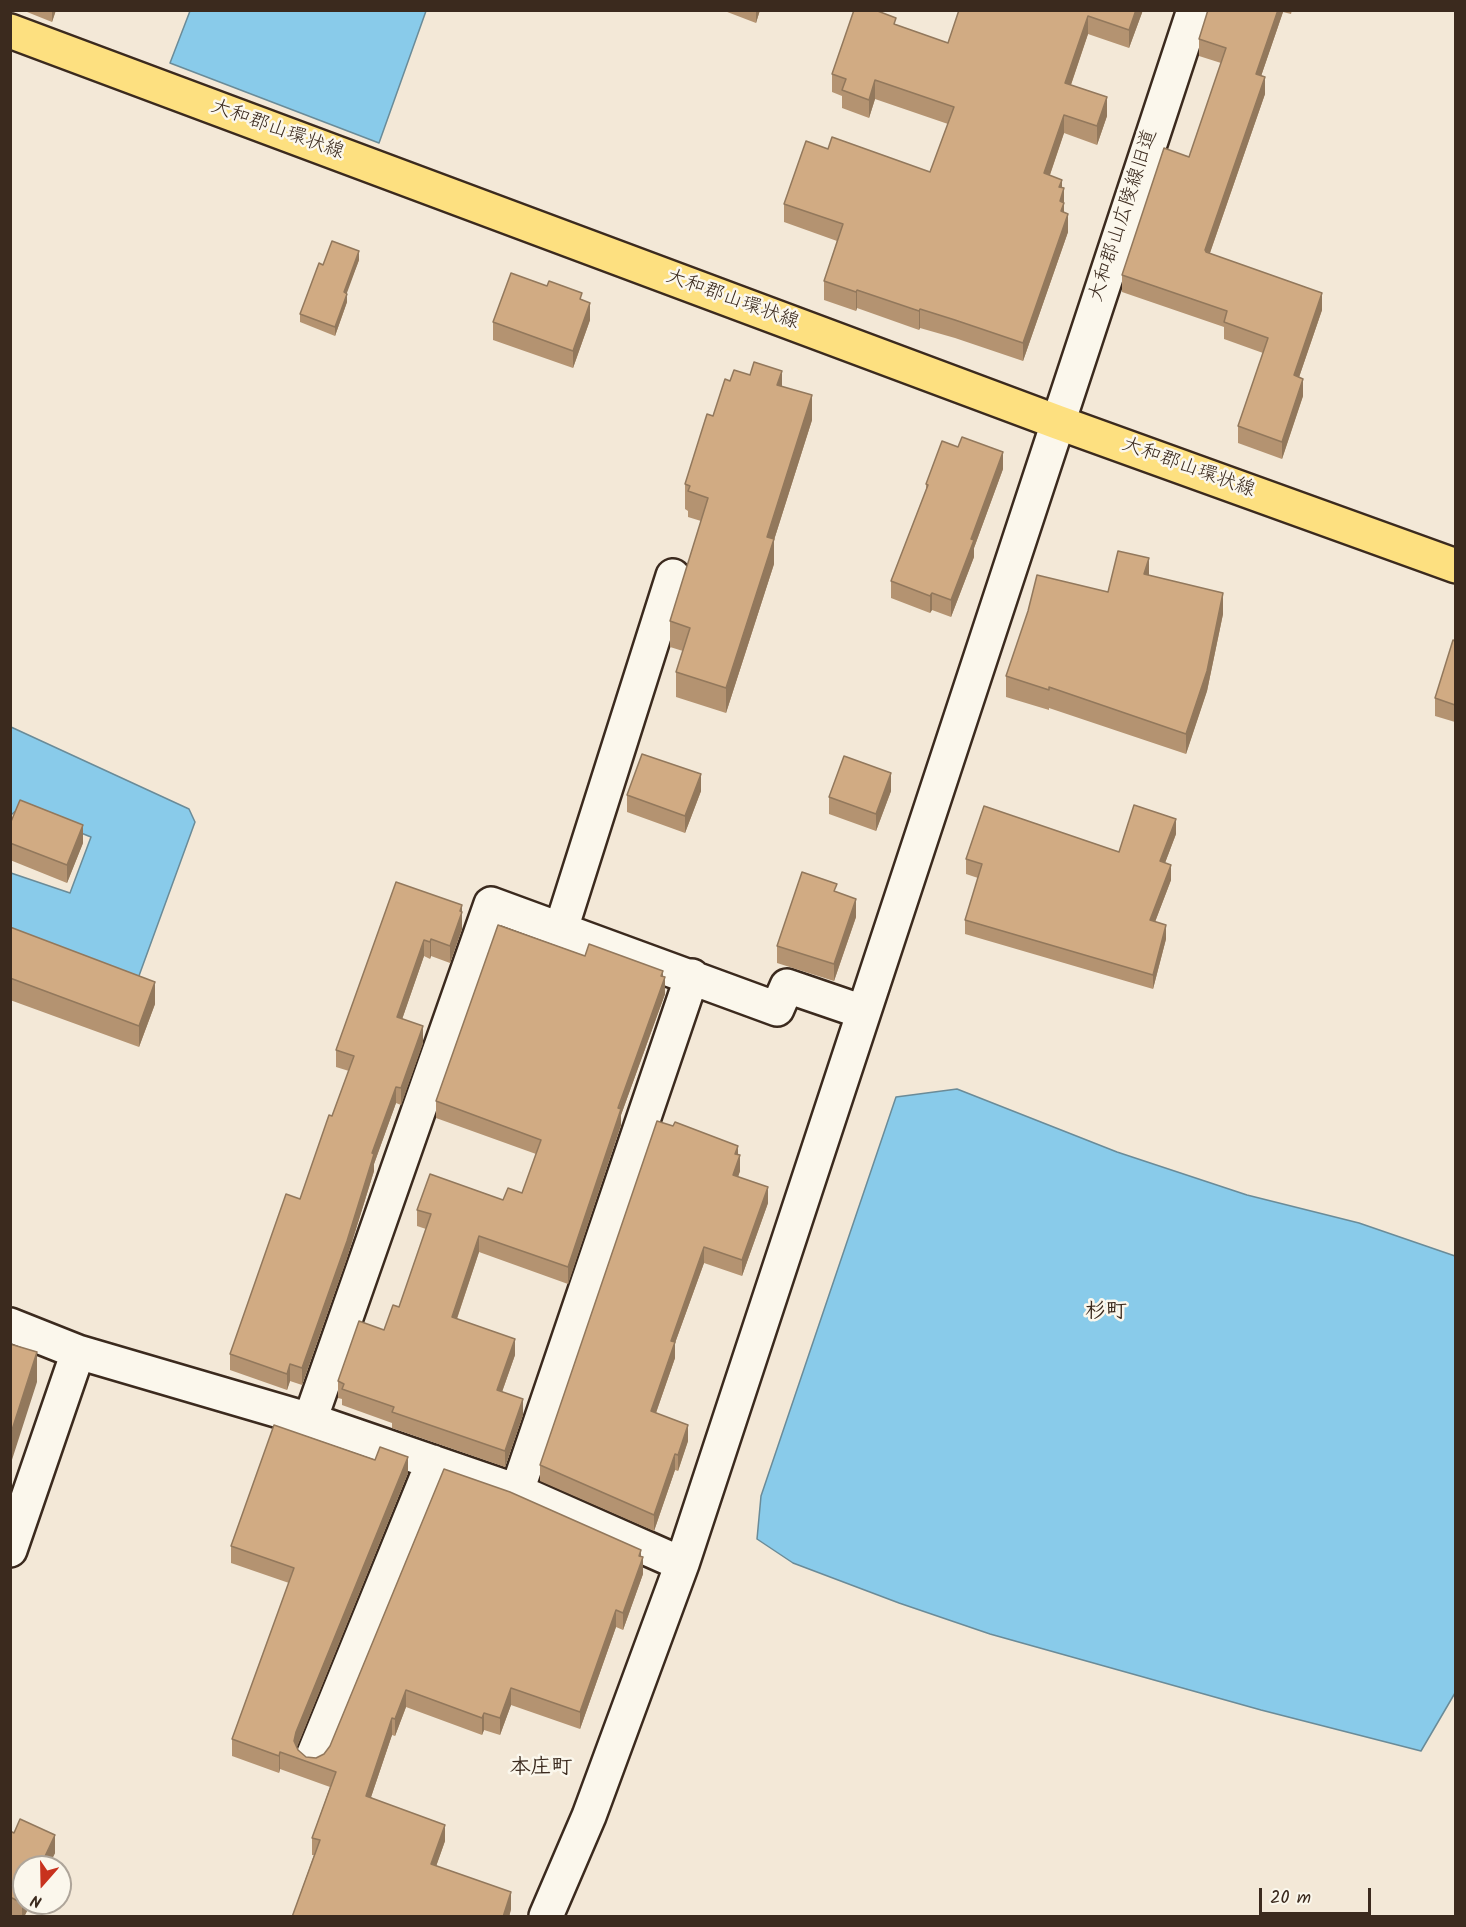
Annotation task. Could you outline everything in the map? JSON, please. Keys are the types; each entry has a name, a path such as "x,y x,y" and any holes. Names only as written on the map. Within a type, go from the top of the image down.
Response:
{"main road":[{"name":"大和郡山環状線","path":"10,31 1057,422 1455,566"}],"street":[{"name":"大和郡山広陵線旧道","path":"546,1917 589,1816 682,1564 1194,10"},
{"path":"561,929 673,576"},
{"path":"310,1420 491,904 777,1009 787,986 863,1012"},
{"path":"517,1491 692,976"},
{"path":"10,1325 78,1352 310,1420 517,1491 682,1564"},
{"path":"10,1550 78,1352"},
{"path":"313,1756 433,1462"}],"water":[{"path":"190,10 426,11 379,143 170,63"},
{"path":"11,727 189,809 195,822 136,984 11,941 11,873 70,893 91,837 19,808 11,815"},
{"path":"957,1089 1117,1152 1247,1195 1359,1223 1455,1256 1455,1693 1421,1751 1261,1710 990,1634 793,1563 757,1539 761,1496 896,1097"}],"building":[{"path":"854,10 875,10 896,18 894,24 948,43 959,10 1136,10 1129,30 1088,16 1065,83 1107,97 1097,126 1064,115 1044,173 1062,180 1059,187 1064,188 1060,201 1064,203 1061,211 1068,214 1023,343 920,309 919,311 824,281 843,224 784,204 806,141 828,149 832,137 930,172 954,107 875,80 869,100 842,90 846,79 832,74"},
{"path":"1208,10 1278,10 1256,74 1265,77 1205,250 1322,293 1294,375 1303,379 1282,442 1238,426 1268,338 1224,322 1227,311 1122,275 1164,148 1189,157 1226,48 1199,39"},
{"path":"332,241 359,251 344,292 347,294 335,327 300,314 319,263 323,265"},
{"path":"511,273 547,286 549,281 582,293 580,299 590,303 573,351 493,322"},
{"path":"754,362 782,371 777,385 812,395 767,537 774,539 726,688 676,672 690,628 670,621 708,498 688,491 690,486 685,484 707,414 713,416 725,379 730,381 734,370 750,375"},
{"path":"962,437 1003,452 971,539 974,540 951,600 932,593 930,596 891,581 928,485 926,484 942,441 958,447"},
{"path":"1118,551 1149,558 1144,574 1223,593 1207,671 1186,734 1049,687 1049,690 1006,676 1028,611 1037,575 1108,592"},
{"path":"1453,640 1455,641 1455,705 1435,698"},
{"path":"642,754 701,774 685,816 627,795"},
{"path":"844,756 891,773 876,814 829,797"},
{"path":"20,800 83,825 67,865 10,843 10,824"},
{"path":"1134,805 1176,819 1160,861 1171,865 1150,920 1166,925 1153,975 965,920 982,864 966,859 984,806 1119,852"},
{"path":"802,872 837,884 834,891 856,899 834,964 777,946"},
{"path":"396,882 462,905 460,911 462,912 450,946 431,939 430,942 424,940 397,1017 423,1026 401,1088 396,1087 372,1153 374,1154 347,1241 302,1368 290,1364 287,1374 230,1354 286,1194 300,1199 329,1115 332,1116 354,1056 336,1050"},
{"path":"498,925 585,956 589,944 663,971 661,976 665,977 618,1108 621,1109 568,1267 479,1236 452,1317 515,1339 497,1390 523,1399 505,1451 392,1412 394,1407 342,1389 344,1384 338,1381 359,1321 384,1330 393,1305 399,1307 431,1214 417,1210 430,1174 503,1200 508,1188 522,1193 541,1140 436,1101"},
{"path":"10,927 155,982 139,1026 10,978"},
{"path":"657,1121 673,1126 675,1122 738,1146 735,1154 740,1155 733,1175 768,1187 742,1260 704,1247 671,1341 675,1342 651,1411 688,1425 678,1455 675,1454 654,1515 540,1465"},
{"path":"10,1344 37,1352 10,1436"},
{"path":"274,1425 375,1460 380,1447 408,1457 296,1732 294,1741 298,1750 306,1757 316,1758 324,1754 330,1746 444,1469 510,1492 641,1550 639,1556 643,1557 623,1613 616,1610 580,1712 511,1688 500,1718 484,1713 482,1718 406,1690 395,1719 392,1718 366,1796 445,1825 431,1864 511,1892 503,1917 292,1917 320,1840 312,1838 336,1772 280,1752 279,1756 232,1739 294,1568 231,1546"},
{"path":"20,1819 55,1835 46,1855 12,1855 12,1898 10,1897 10,1831 14,1833"}],"district":[{"name":"杉町","path":"1106,1313"},
{"name":"本庄町","path":"541,1769"}]}
